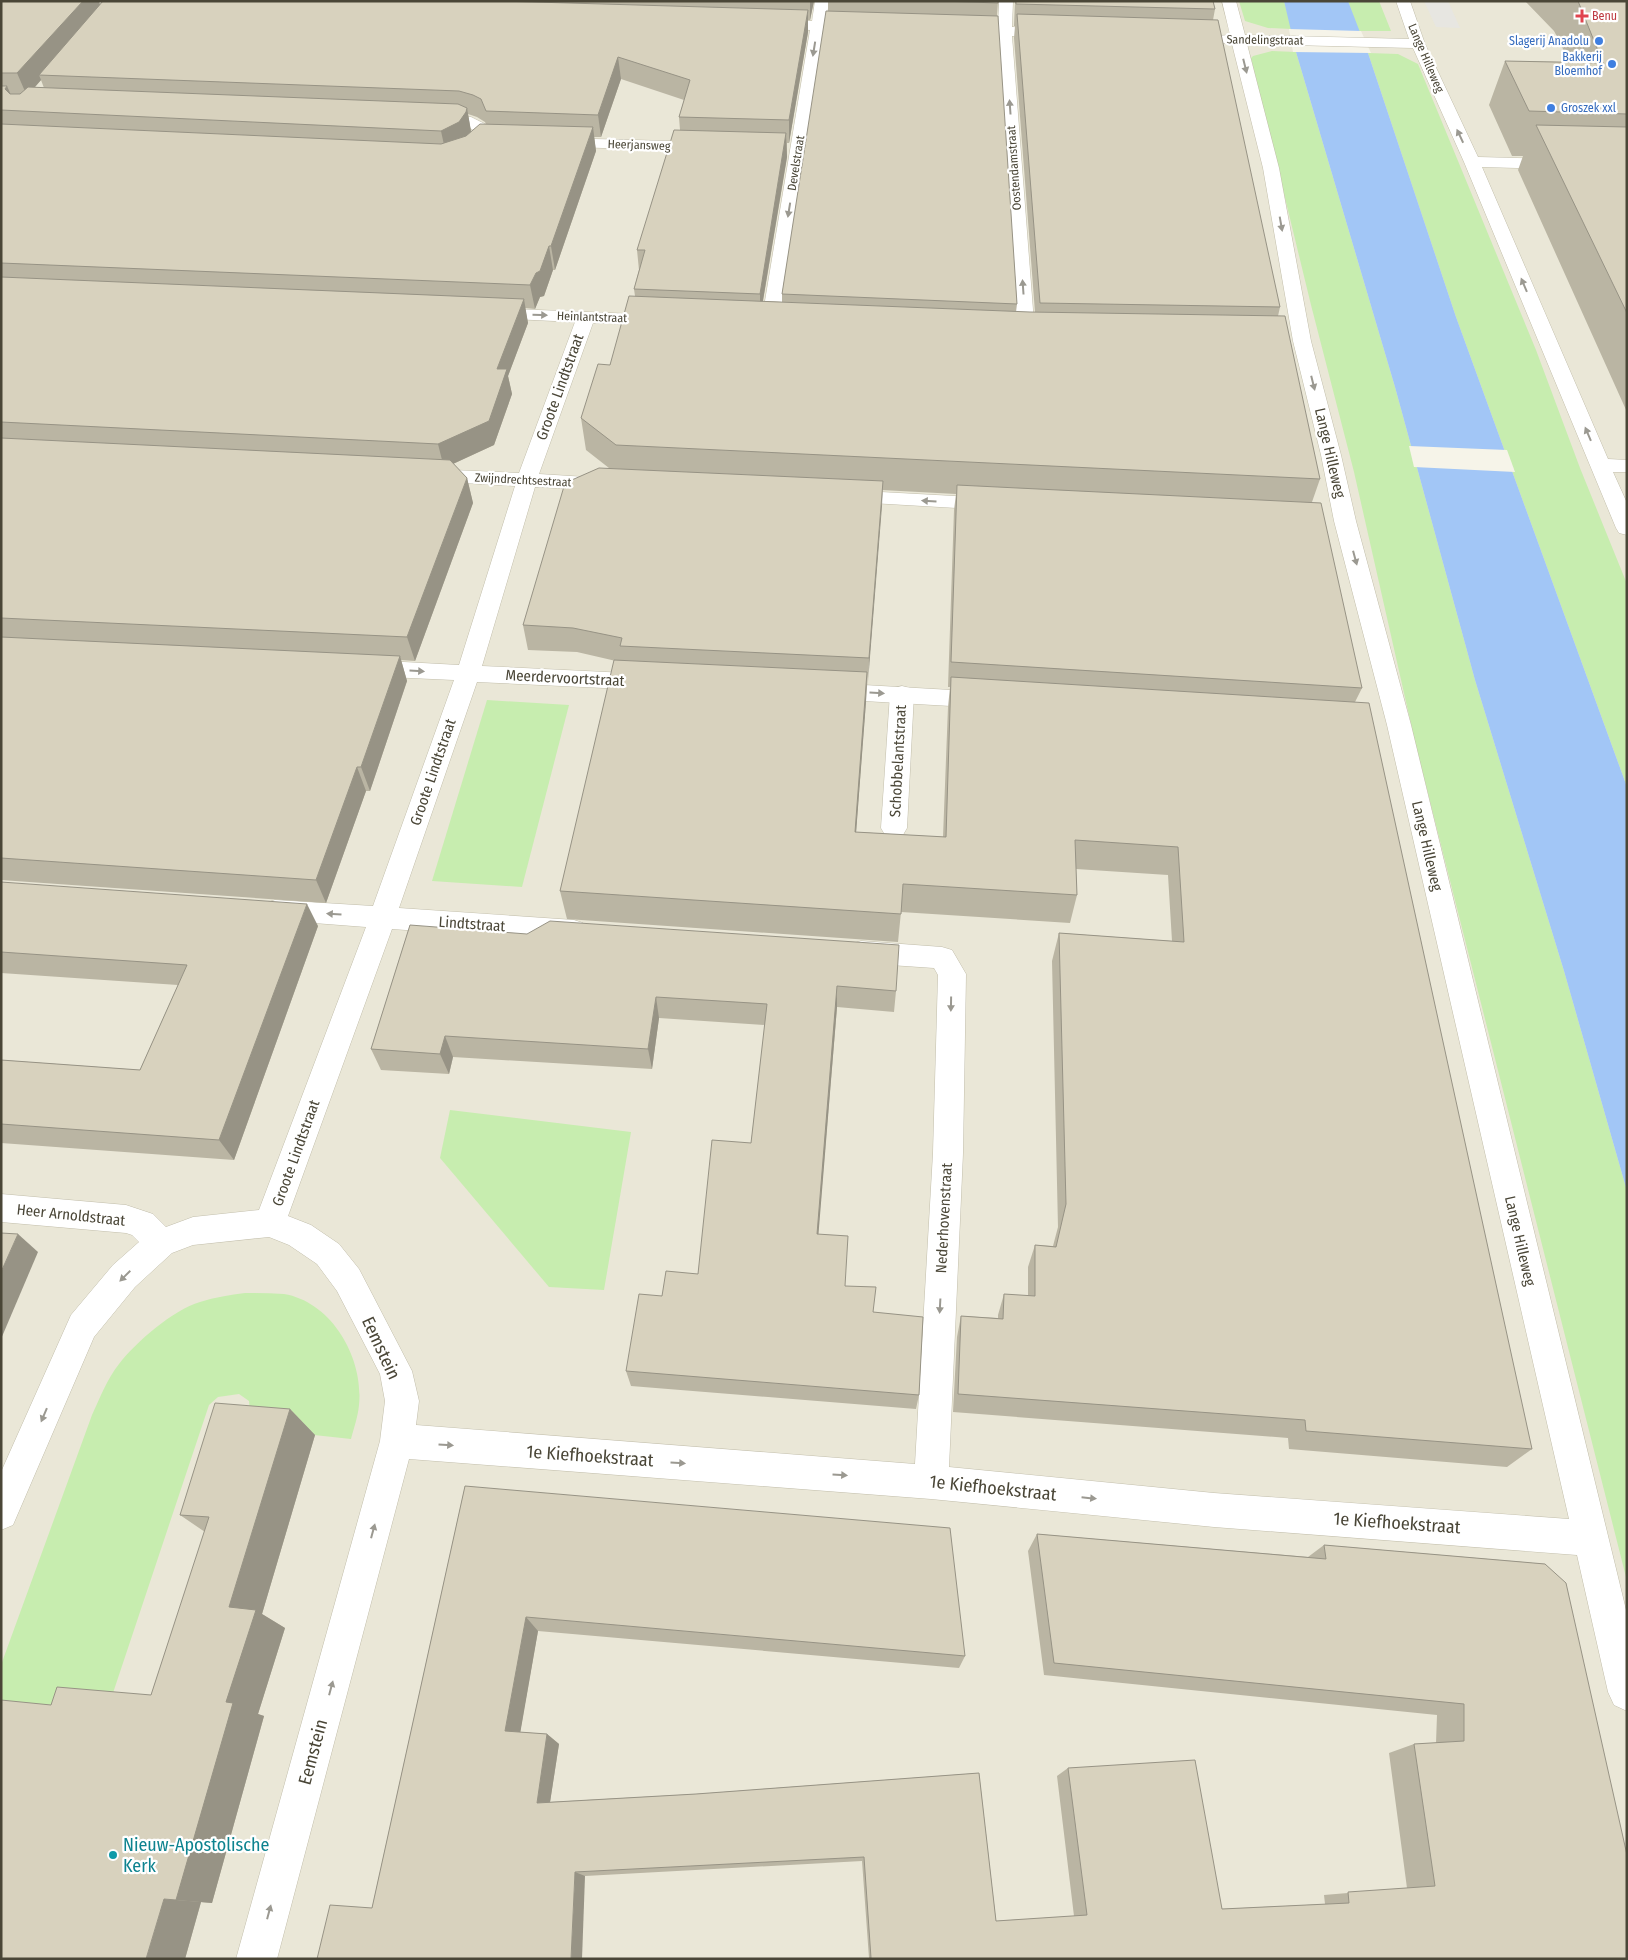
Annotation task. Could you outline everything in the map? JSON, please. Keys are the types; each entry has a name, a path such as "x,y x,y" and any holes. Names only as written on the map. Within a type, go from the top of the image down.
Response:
{"street":[{"name":"Develstraat","path":"770,325 822,1"},
{"name":"Oostendamstraat","path":"1006,1 1005,32 1026,336"},
{"name":"Lange Hilleweg","path":"1229,1 1271,168 1293,341 1331,455 1335,521 1389,724 1627,1692"},
{"name":"Lange Hilleweg","path":"1404,1 1418,44 1472,162 1627,528"},
{"path":"759,24 877,28"},
{"path":"946,30 1063,34"},
{"name":"Sandelingstraat","path":"1209,39 1418,44"},
{"path":"414,118 471,122 481,128 480,140 474,149 453,160"},
{"path":"480,140 500,141"},
{"name":"Heerjansweg","path":"540,142 718,147"},
{"path":"778,149 798,150"},
{"path":"1472,162 1627,166"},
{"name":"Heinlantstraat","path":"475,312 673,320"},
{"name":"Groote Lindtstraat","path":"270,1223 383,918 468,673 527,480 586,317"},
{"path":"751,324 790,326"},
{"path":"1006,335 1045,336"},
{"path":"1601,465 1627,466"},
{"name":"Zwijndrechtsestraat","path":"408,474 617,485"},
{"path":"826,495 1006,504"},
{"name":"Meerdervoortstraat","path":"348,668 665,683"},
{"path":"803,690 1011,701"},
{"name":"Schobbelantstraat","path":"894,828 902,694"},
{"name":"Lindtstraat","path":"246,908 599,933"},
{"name":"Nederhovenstraat","path":"834,950 942,958 952,974 948,1153 931,1482"},
{"name":"Heer Arnoldstraat","path":"1,1208 126,1219 142,1224 161,1243"},
{"name":"Eemstein","path":"1,1514 82,1326 124,1276 161,1243 194,1230 270,1223 300,1235 328,1254 348,1280 396,1371 402,1401 397,1442 256,1959"},
{"name":"1e Kiefhoekstraat","path":"397,1442 931,1482 1214,1510 1589,1538"}],"shaded area":[{"path":"1,1 1627,1 1627,1959 1,1959"},
{"path":"1424,1 1448,1 1460,28 1436,27"}],"green space":[{"path":"1239,1 1284,1 1292,29 1268,28 1245,21"},
{"path":"1348,1 1379,1 1391,31 1358,31"},
{"path":"1272,51 1296,52 1395,387 1475,680 1564,971 1627,1191 1627,1581 1416,746 1354,472 1251,58"},
{"path":"1368,53 1398,54 1418,64 1536,350 1580,468 1627,584 1627,787 1456,317"},
{"path":"487,700 569,705 522,887 432,881"},
{"path":"450,1110 631,1132 604,1290 549,1287 440,1158"},
{"path":"245,1293 284,1294 301,1299 317,1308 330,1320 341,1335 350,1351 359,1387 359,1405 351,1439 314,1435 250,1414 249,1401 239,1394 218,1397 209,1405 110,1702 1,1808 1,1665 92,1415 104,1389 126,1355 167,1319 200,1302 217,1297"}],"water":[{"path":"1284,1 1348,1 1368,53 1456,317 1627,787 1627,1191 1564,971 1475,680 1395,387 1296,52"}],"pier":[{"path":"1289,29 1361,31 1371,53 1293,52"},
{"path":"1409,446 1507,450 1515,472 1414,467"}],"building":[{"path":"1,1 83,1 17,73 1,73"},
{"path":"103,1 500,1 808,10 789,120 679,117 690,80 618,57 598,115 486,111 481,99 459,91 39,75"},
{"path":"941,1 998,1 998,3"},
{"path":"1016,1 1213,1 1215,9 1016,4"},
{"path":"1578,1 1627,1 1627,114 1529,111 1505,61 1603,63"},
{"path":"826,11 998,16 1017,304 782,294"},
{"path":"1017,14 1218,20 1280,307 1040,303"},
{"path":"1,86 7,86 5,89 10,94 20,94 28,87 458,104 467,108 459,122 441,131 1,110"},
{"path":"1,124 441,144 466,136 480,124 593,127 551,246 549,246 540,271 536,273 530,285 1,263"},
{"path":"1536,125 1627,127 1627,313"},
{"path":"674,130 786,133 760,294 634,289 645,250 637,250"},
{"path":"1,277 524,299 497,369 507,369 489,421 438,444 1,422"},
{"path":"629,296 1030,312 1285,316 1320,479 616,445 581,418 598,364 610,365"},
{"path":"1,438 450,460 467,478 407,637 1,618"},
{"path":"599,468 883,481 869,658 620,646 622,638 573,628 523,625 565,483"},
{"path":"957,485 1321,503 1362,688 951,662"},
{"path":"1,637 400,656 361,767 357,767 316,880 1,858"},
{"path":"614,660 867,672 855,832 946,837 951,677 1369,703 1532,1449 1306,1431 1305,1420 958,1394 961,1316 1003,1319 1004,1294 1035,1296 1035,1245 1056,1247 1066,1204 1059,933 1184,942 1178,847 1075,840 1077,895 903,884 901,914 560,891"},
{"path":"1,882 307,904 219,1140 1,1124 1,1060 140,1070 187,965 1,952"},
{"path":"550,921 899,945 896,991 837,986 817,1234 848,1236 845,1286 876,1287 873,1312 923,1317 919,1395 626,1371 639,1294 662,1296 666,1271 698,1274 712,1140 751,1143 767,1004 656,997 648,1049 445,1036 440,1054 371,1049 410,925 527,934"},
{"path":"1,1233 18,1234 1,1272"},
{"name":"Nieuw-Apostolische Kerk","path":"215,1403 290,1409 229,1607 256,1610 226,1702 233,1703 176,1900 164,1899 146,1959 1,1959 1,1700 51,1705 57,1687 151,1695 209,1517 180,1515"},
{"path":"465,1486 950,1528 965,1656 526,1617 505,1731 547,1734 537,1803 696,1794 979,1773 996,1921 1087,1915 1068,1768 1195,1760 1222,1909 1349,1903 1348,1892 1435,1886 1414,1744 1464,1741 1464,1704 1054,1663 1037,1534 1326,1559 1324,1545 1545,1564 1566,1583 1627,1855 1627,1959 866,1959 871,1958 864,1857 575,1872 571,1959 317,1959 330,1905 372,1908"}],"place":[{"name":"Benu","path":"1582,16"},
{"name":"Slagerij Anadolu","path":"1599,41"},
{"name":"Bakkerij Bloemhof","path":"1612,64"},
{"name":"Groszek xxl","path":"1551,108"},
{"name":"Nieuw-Apostolische Kerk","path":"113,1855"}]}
